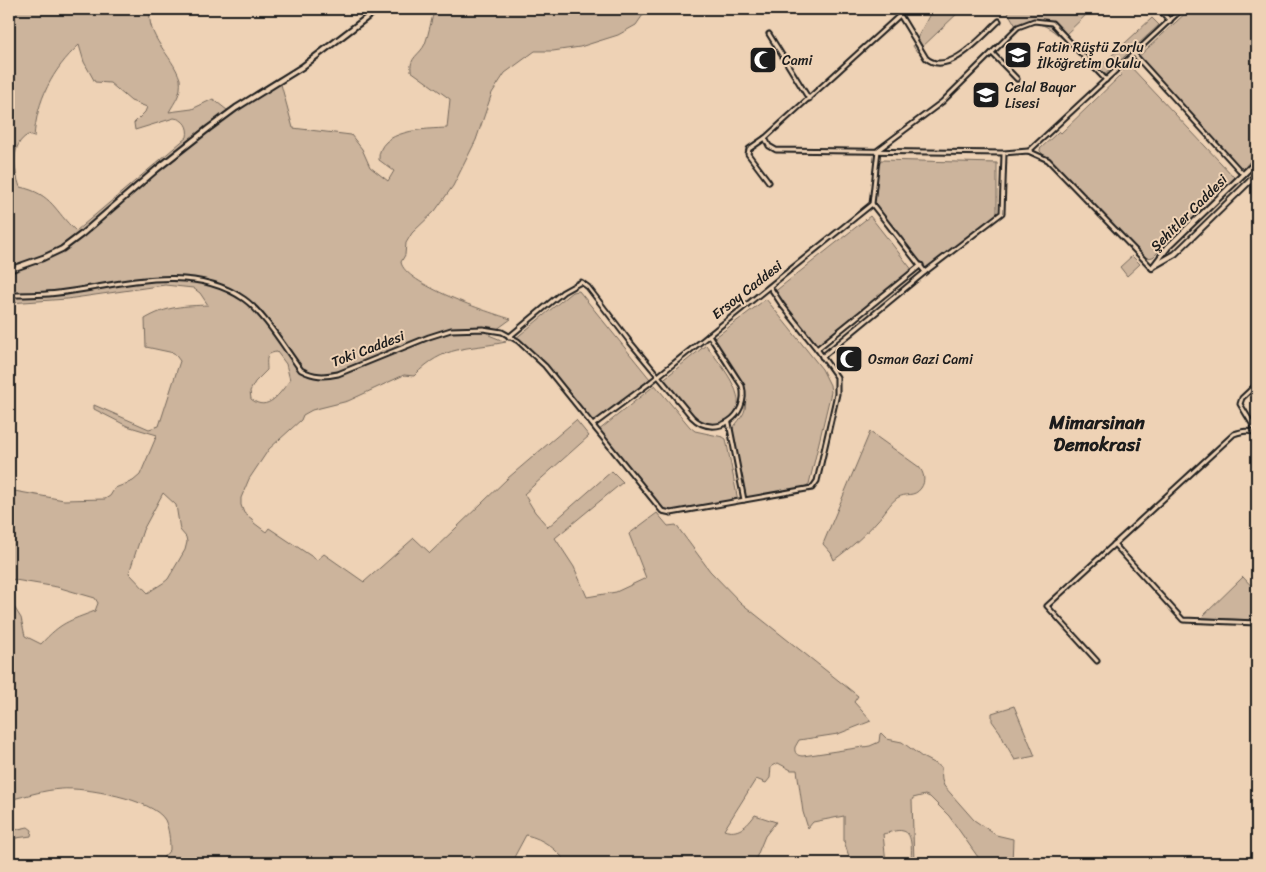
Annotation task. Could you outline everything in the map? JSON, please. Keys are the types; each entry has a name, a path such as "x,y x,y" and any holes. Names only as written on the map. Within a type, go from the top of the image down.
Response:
{"street":[{"path":"9,270 62,249 209,128 236,108 296,72 378,9"},
{"path":"770,182 748,153 750,148 766,138 809,99 900,15 903,9"},
{"path":"1159,9 1170,21"},
{"path":"1028,151 1182,9"},
{"path":"900,15 926,58 938,64 952,61 960,56 999,21"},
{"path":"926,272 872,204 878,150 942,102 1022,25 1034,21 1046,21 1052,24 1106,80"},
{"path":"769,34 809,99"},
{"path":"992,53 1017,79"},
{"path":"1134,54 1244,174"},
{"path":"766,138 769,146 776,150 1004,153 1028,151 1048,160 1152,268"},
{"path":"822,357 1002,213 1004,153"},
{"name":"Şehitler Caddesi","path":"1152,268 1168,247 1257,161"},
{"name":"Şehitler Caddesi","path":"1152,268 1175,254 1257,174"},
{"path":"1250,180 1257,188"},
{"name":"Ersoy Caddesi","path":"593,425 770,287 872,204"},
{"path":"817,350 921,265"},
{"name":"Toki Caddesi","path":"9,295 57,293 155,279 204,282 228,290 245,300 260,314 301,370 311,375 323,377 338,374 451,330 483,329 502,332 518,341 545,366 662,511 671,512 744,500"},
{"path":"509,337 563,292 581,282 588,287 624,335 698,422 713,427 729,423 736,417 742,404 744,390 709,335"},
{"path":"729,423 744,500 812,488 817,481 838,394 836,377 770,287"},
{"path":"1257,384 1242,398 1240,404 1257,433"},
{"path":"1097,661 1047,606 1234,434 1250,431 1257,433"},
{"path":"1114,544 1183,620 1257,623"},
{"path":"1248,863 1257,856"}],"shaded area":[{"path":"9,9 150,9 152,29 180,79 179,93 169,112 192,109 213,99 227,110 279,77 293,128 351,135 362,149 370,167 388,181 394,171 379,160 381,150 386,142 394,137 416,130 447,128 450,99 411,71 413,59 425,44 435,9 447,12 456,9 647,9 636,25 618,35 580,47 553,51 535,51 505,73 492,93 476,140 453,186 435,211 412,233 406,243 405,255 401,262 406,271 416,279 449,296 485,311 511,319 489,335 506,342 446,353 436,358 414,376 404,375 348,401 312,410 303,415 301,420 269,449 249,479 241,498 244,513 266,532 269,528 317,560 324,554 364,582 414,538 430,553 508,478 576,420 589,436 524,494 535,512 548,527 612,471 623,482 555,538 574,567 587,597 616,592 646,578 629,534 657,513 668,526 676,525 710,571 741,603 858,696 854,702 871,721 838,734 799,740 795,747 796,754 803,756 870,746 879,742 881,733 887,739 902,742 922,757 941,767 944,786 974,820 996,835 1013,839 1012,863 989,863 980,860 949,816 930,797 925,795 913,798 912,800 914,863 911,863 909,836 907,833 898,830 883,834 886,863 851,863 844,841 844,816 813,822 808,828 803,812 797,770 791,770 778,763 771,767 770,778 766,783 756,779 724,830 738,830 749,823 755,815 776,822 765,836 754,863 567,863 549,845 526,835 511,863 160,863 170,850 165,820 147,806 133,800 101,792 61,789 9,800 9,599 21,618 25,636 41,644 54,631 66,623 95,611 98,603 95,598 57,587 9,579 9,490 64,500 105,499 110,496 115,488 133,481 140,475 157,435 127,426 94,409 94,405 149,429 159,426 180,361 174,353 146,347 145,319 168,309 208,305 200,293 193,288 165,285 67,299 9,303","holes":["79,45 84,62 95,82 110,83 131,101 147,107 145,112 134,123 135,130 174,118 183,122 186,127 187,137 76,231 52,204 40,194 20,187 16,173 15,158 18,145 22,139 28,135 34,137 42,98 54,75","277,352 286,364 290,380 273,400 263,404 257,403 251,399 250,391 255,382 267,370 267,358","163,493 176,505 180,530 186,537 187,542 185,550 168,579 148,593 129,573 143,530"]},
{"path":"938,9 962,9 917,52 913,46 930,14"},
{"path":"1006,9 1092,9 1062,38 1041,24 1030,23 1016,26"},
{"path":"1190,9 1257,9 1257,152 1242,171 1135,60"},
{"path":"1152,18 1159,25 1101,78 1095,71"},
{"path":"1129,65 1235,178 1153,257 1141,259 1040,151 1059,131 1061,133"},
{"path":"881,160 997,163 997,216 926,272 874,209 879,163"},
{"path":"870,216 913,271 817,348 773,293"},
{"path":"1132,256 1140,264 1127,276 1120,267"},
{"path":"579,291 650,379 592,424 548,369 515,339 572,292"},
{"path":"766,299 822,369 830,385 831,392 809,484 798,491 745,500 731,432 745,409 744,392 729,363 713,339"},
{"path":"706,345 731,380 738,400 738,410 733,418 711,428 693,421 660,382"},
{"path":"655,385 695,431 726,439 738,501 673,512 662,511 598,431"},
{"path":"870,432 919,467 923,474 924,483 916,493 900,496 894,500 867,532 834,560 823,544"},
{"path":"1243,577 1257,592 1257,620 1201,618"},
{"path":"1014,706 1035,756 1015,760 992,721 992,713"},
{"path":"28,827 32,830 31,836 9,839 9,831"}],"place":[{"name":"Fatin Rüştü Zorlu İlköğretim Okulu","path":"1018,55"},
{"name":"Cami","path":"763,60"},
{"name":"Celal Bayar Lisesi","path":"986,95"},
{"name":"Osman Gazi Cami","path":"849,359"}],"district":[{"name":"Mimarsinan Demokrasi","path":"1097,433"}]}
